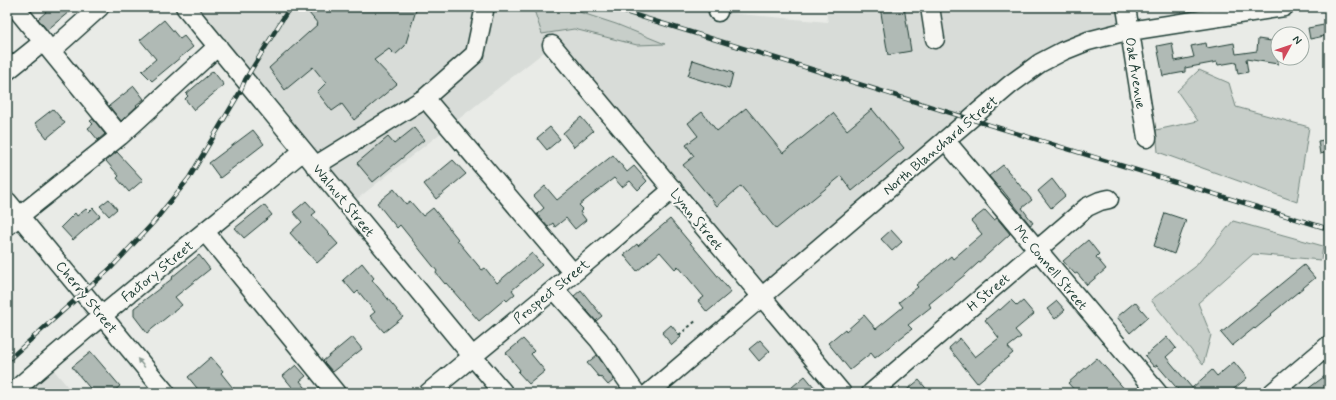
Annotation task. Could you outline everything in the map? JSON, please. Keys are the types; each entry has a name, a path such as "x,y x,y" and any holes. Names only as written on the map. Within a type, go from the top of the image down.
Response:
{"street":[{"path":"15,7 120,136"},
{"path":"7,71 47,46 100,7"},
{"name":"Walnut Street","path":"185,7 504,393"},
{"path":"930,7 935,39"},
{"name":"Oak Avenue","path":"1126,7 1147,138"},
{"name":"North Blanchard Street","path":"649,393 1011,84 1040,63 1063,51 1088,41 1130,31 1284,7"},
{"path":"315,166 425,98 475,54 484,11"},
{"name":"Lynn Street","path":"552,45 842,393"},
{"path":"13,221 120,136 218,46"},
{"path":"425,98 573,274"},
{"name":"Mc Connell Street","path":"945,140 1158,393"},
{"name":"Factory Street","path":"12,393 102,315 303,151"},
{"name":"Prospect Street","path":"428,393 573,274 673,189"},
{"name":"H Street","path":"871,393 1087,207 1109,199"},
{"name":"Cherry Street","path":"7,201 13,221 102,315 166,393"},
{"path":"205,232 336,393"},
{"path":"554,289 599,340 636,393"},
{"path":"1272,393 1329,345"}],"path":[{"path":"680,335 697,320"}],"shaded area":[{"path":"185,7 700,7 718,12 828,22 825,7 1126,7 1130,31 1063,51 762,297 553,45 348,206"},
{"path":"533,7 564,7 616,24 665,44 637,45 574,29 542,34"},
{"path":"1199,70 1229,83 1236,107 1309,127 1297,202 1158,152 1156,130 1198,121 1177,91"},
{"path":"1233,221 1323,246 1321,260 1253,254 1198,303 1211,335 1203,365 1151,300 1195,267"},
{"path":"47,362 73,393 12,393"}],"building":[{"path":"42,7 75,7 47,30 38,19 46,12"},
{"path":"319,7 417,7 405,46 395,55 389,49 374,60 397,84 354,120 342,104 332,111 317,92 326,83 313,67 285,90 269,68 318,24 309,13"},
{"path":"880,7 904,7 911,51 888,55"},
{"path":"164,20 180,39 184,36 193,47 152,81 142,71 156,59 140,40"},
{"path":"1329,24 1329,35 1310,39 1310,28"},
{"path":"1258,39 1270,41 1270,63 1246,59 1248,72 1238,74 1236,62 1218,65 1217,62 1185,68 1185,72 1163,76 1157,46 1172,43 1175,61 1194,57 1191,46 1206,43 1207,48 1234,43 1236,54 1257,51"},
{"path":"693,60 733,73 729,89 688,76"},
{"path":"213,71 224,85 194,110 185,99 188,96 186,94"},
{"path":"134,86 144,99 121,121 109,106"},
{"path":"746,108 783,153 833,113 847,130 872,109 904,148 852,191 841,176 776,229 741,186 717,206 683,165 694,156 686,145 698,136 688,123 702,112 717,131"},
{"path":"53,109 65,123 47,138 35,123"},
{"path":"581,117 593,131 574,147 563,133"},
{"path":"93,119 105,134 98,140 88,128 93,124 90,121"},
{"path":"550,127 560,139 547,150 537,138"},
{"path":"414,128 424,140 373,182 357,163 388,137 394,144"},
{"path":"253,130 264,144 220,178 209,163"},
{"path":"1329,139 1329,152 1320,154 1318,141"},
{"path":"117,152 143,180 129,192 117,178 119,176 106,161"},
{"path":"613,155 627,172 634,166 647,181 638,190 630,181 622,187 614,178 579,205 583,209 580,212 586,220 575,229 566,218 555,227 553,223 548,227 537,214 544,208 534,196 545,186 557,200"},
{"path":"453,160 466,174 436,199 424,184"},
{"path":"1003,165 1032,200 1022,208 1033,223 1030,225 1000,187 999,188 989,176"},
{"path":"1052,179 1065,196 1051,208 1038,191"},
{"path":"394,189 406,204 410,201 423,216 433,208 482,270 485,268 497,283 532,253 542,265 512,290 515,294 507,301 505,299 479,321 446,283 445,284 436,273 437,271 400,225 397,228 377,203"},
{"path":"109,199 117,209 109,216 100,206"},
{"path":"306,201 316,212 312,215 338,244 317,263 290,233 302,222 293,212"},
{"path":"264,205 272,215 244,238 235,228"},
{"path":"93,208 100,216 73,240 61,227 75,213 77,216 86,209 89,212"},
{"path":"985,210 994,220 997,218 1010,234 966,274 929,304 931,307 908,325 912,329 875,358 871,353 850,370 828,343 845,329 846,331 864,315 876,329 903,307 899,302 918,287 916,285 951,256 953,259 982,234 971,221"},
{"path":"1165,213 1186,220 1174,254 1154,246"},
{"path":"670,219 731,292 707,312 698,301 704,297 678,266 675,269 660,252 637,271 624,255 637,244 638,246"},
{"path":"891,230 902,242 892,251 881,239"},
{"path":"1088,240 1099,254 1096,257 1106,269 1087,285 1077,273 1075,274 1063,261"},
{"path":"199,255 210,269 175,297 182,305 147,333 134,316 134,308 173,278 172,277"},
{"path":"362,263 374,278 372,280 403,317 384,332 370,316 375,312 358,291 355,294 343,280"},
{"path":"1304,265 1315,278 1255,329 1254,328 1232,346 1221,333"},
{"path":"581,290 602,316 596,321 574,296"},
{"path":"1011,300 1017,306 1023,301 1034,314 1015,330 1021,337 1008,347 1013,353 977,383 949,348 960,338 975,357 999,338 985,320 998,309 1000,310"},
{"path":"1057,301 1065,310 1055,319 1047,309"},
{"path":"1135,302 1148,317 1130,333 1117,317"},
{"path":"671,325 681,337 672,345 662,333"},
{"path":"352,337 362,349 333,372 323,361"},
{"path":"1167,337 1176,348 1166,357 1192,388 1212,370 1217,376 1234,362 1247,378 1229,393 1181,393 1157,365 1154,367 1145,356"},
{"path":"523,339 534,351 531,354 545,371 529,384 518,372 520,370 506,353"},
{"path":"760,340 770,351 759,361 749,349"},
{"path":"91,352 120,386 112,393 94,393 72,367"},
{"path":"597,355 614,380 608,385 587,363"},
{"path":"211,357 223,371 221,373 237,393 201,393 188,377"},
{"path":"1097,358 1128,393 1077,393 1068,383"},
{"path":"296,365 306,376 300,381 310,393 297,393 283,376"},
{"path":"1329,373 1329,393 1313,393 1309,388"},
{"path":"805,376 819,393 785,393"},
{"path":"919,380 930,393 903,393"}],"railway":[{"path":"7,361 112,267 153,223 189,178 240,92 245,80 290,7"},
{"path":"609,7 1329,229"}]}
